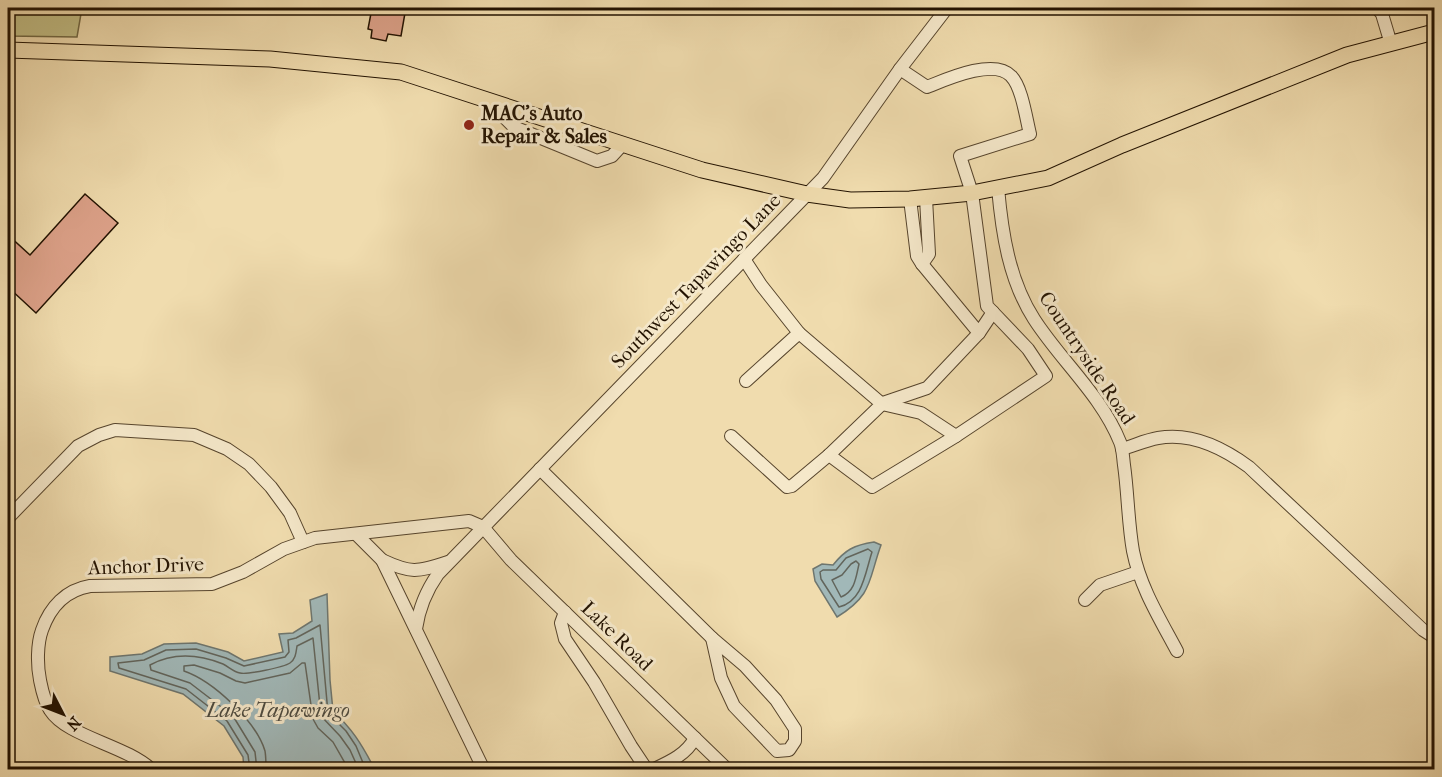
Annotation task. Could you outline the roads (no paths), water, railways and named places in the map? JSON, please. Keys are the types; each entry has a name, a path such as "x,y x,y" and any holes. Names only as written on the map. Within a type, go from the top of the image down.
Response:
{"main road":[{"path":"8,50 270,59 401,72 702,170 807,194 850,200 918,199 972,193 1048,178 1122,145 1347,55 1434,32"}],"street":[{"name":"Southwest Tapawingo Lane","path":"449,562 823,178 900,69 947,8"},
{"path":"1377,8 1382,14 1391,44"},
{"path":"829,454 872,487 956,436 1046,376 1028,349 987,306 972,193 960,156 1030,134 1018,86 1012,76 1003,70 991,68 954,76 927,87 900,69"},
{"path":"503,105 502,115 514,127 597,161 612,156 623,144"},
{"name":"Countryside Road","path":"998,188 1002,230 1014,277 1024,300 1034,320 1107,415 1122,449 1133,549 1138,572 1177,651"},
{"path":"918,199 917,256 979,333"},
{"path":"744,259 761,285 799,333 882,404 921,413 956,436"},
{"path":"731,436 787,487 792,486 882,404 927,388 979,333 993,312"},
{"path":"746,381 799,333"},
{"path":"11,514 78,446 99,435 115,430 194,435 227,450 249,464 271,487 290,513 303,542"},
{"path":"1122,449 1157,438 1178,437 1207,442 1229,452 1249,466 1423,630 1434,637"},
{"path":"540,470 712,638 745,666 776,700 795,729 795,741 789,750 777,751 734,706 721,678 712,638"},
{"name":"Anchor Drive","path":"152,770 136,756 62,723 50,711 42,695 38,671 40,634 48,616 66,594 77,588 90,586 212,584 243,572 284,549 303,542 469,521 483,527"},
{"name":"Lake Road","path":"483,527 511,560 728,770"},
{"path":"356,534 382,560 402,570 416,571 449,562"},
{"path":"382,560 484,770"},
{"path":"416,629 418,614 428,589 449,562"},
{"path":"1085,600 1100,585 1138,572"},
{"path":"565,612 561,623 566,639 647,770"},
{"path":"652,770 678,756 689,747 695,738"}],"water":[{"path":"874,542 881,545 868,586 857,602 837,617 815,581 813,569 822,564 833,565 850,549"},
{"name":"Lake Tapawingo","path":"327,594 333,711 360,743 373,766 372,769 244,769 243,757 224,726 183,694 110,671 110,657 142,654 164,644 196,643 228,652 244,661 283,652 279,634 293,633 312,621 310,600"}],"place":[{"name":"MAC's Auto Repair & Sales","path":"469,125"}]}
